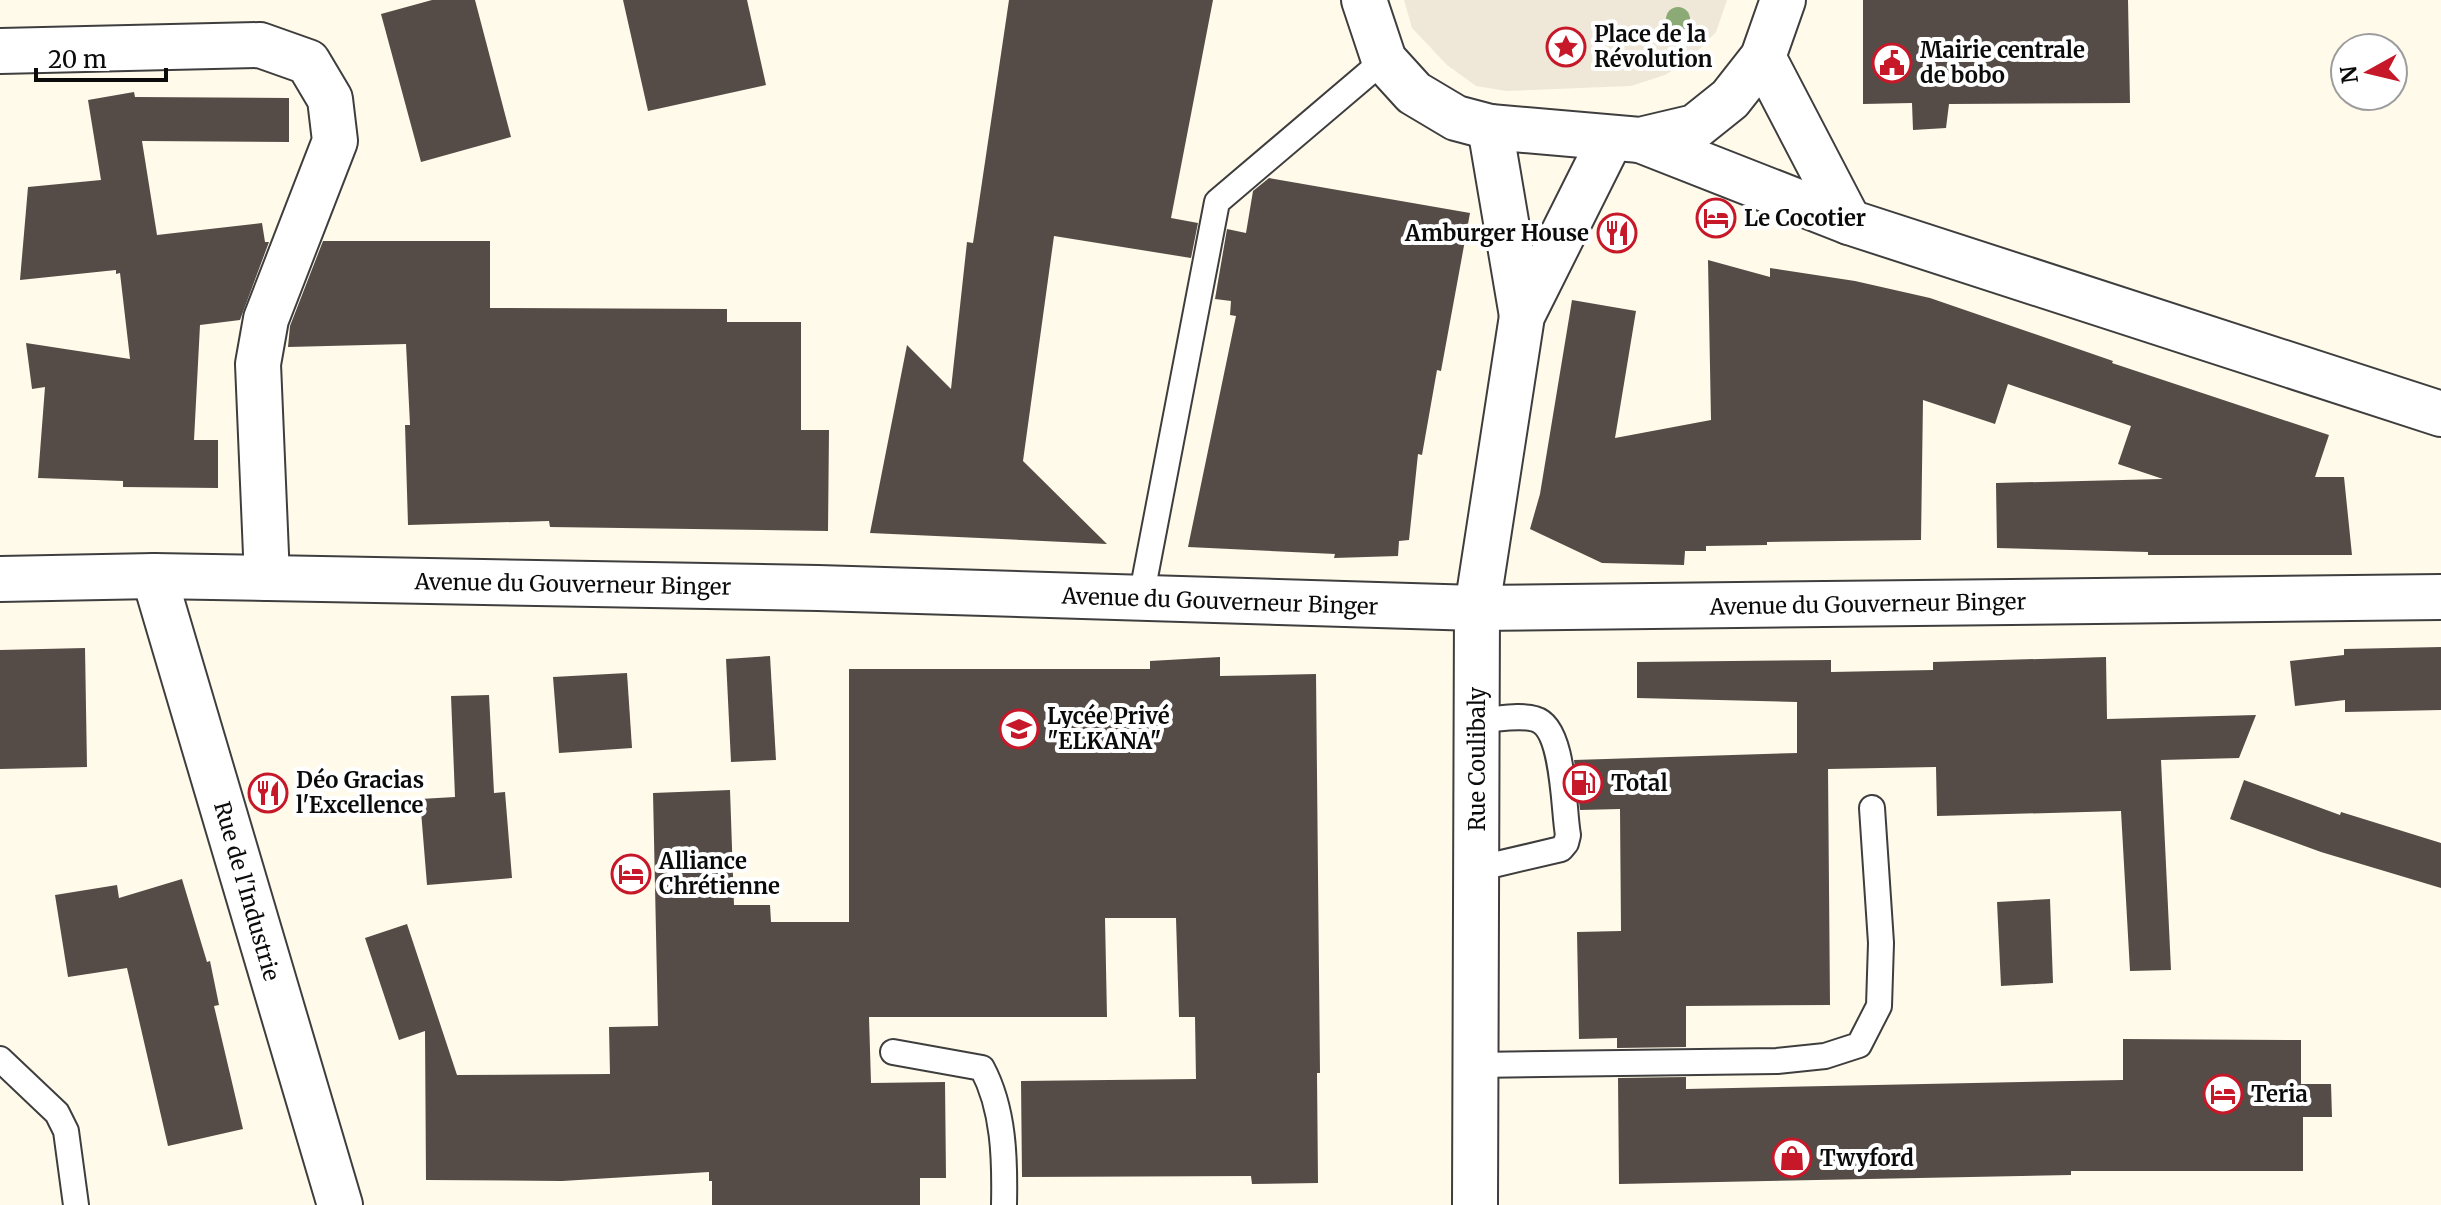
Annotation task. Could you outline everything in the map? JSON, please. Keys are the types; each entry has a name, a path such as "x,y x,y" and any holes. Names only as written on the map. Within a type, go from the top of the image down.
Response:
{"street":[{"path":"1364,0 1384,60 1414,93 1456,118 1490,127 1626,139 1695,127 1730,99 1763,57 1783,0"},
{"path":"0,51 260,45 308,62 330,99 335,141 266,319 258,364 267,578"},
{"path":"1763,57 1849,222"},
{"path":"1490,127 1522,316"},
{"path":"1626,139 1849,222 2441,414"},
{"path":"1522,316 1626,139"},
{"name":"Rue Coulibaly","path":"1475,1205 1477,608 1522,316"},
{"name":"Avenue du Gouverneur Binger","path":"0,579 154,576 803,587 1477,608 2441,597"},
{"name":"Rue de l'Industrie","path":"154,576 340,1205"}],"lane":[{"path":"1141,598 1217,202 1384,60"},
{"path":"1476,869 1561,849 1568,835 1560,758 1545,725 1534,718 1478,720"},
{"path":"1475,1065 1777,1061 1825,1056 1859,1045 1879,1006 1881,943 1872,808"},
{"path":"893,1052 982,1068 992,1086 998,1115 1005,1161 1004,1205"},
{"path":"0,1059 57,1113 66,1131 76,1205"}],"shaded area":[{"name":"Place de la Révolution","path":"1404,0 1727,0 1716,32 1688,61 1665,75 1631,86 1507,91 1476,86 1447,65 1412,28"}],"building":[{"path":"432,0 475,0 511,137 421,162 381,14"},
{"path":"623,0 747,0 766,85 648,111"},
{"path":"1009,0 1213,0 1171,218 1198,223 1191,258 1054,236 1023,461 1107,544 870,533 907,345 951,389 967,242 973,243"},
{"path":"1863,0 2128,0 2130,103 1949,104 1946,128 1913,130 1912,103 1863,104"},
{"path":"134,92 135,97 289,98 289,142 142,141 157,235 262,223 265,242 269,242 240,320 200,325 194,440 218,440 218,488 123,487 123,481 38,478 45,387 32,389 26,343 130,359 120,273 116,274 116,270 20,280 28,187 101,180 88,100"},
{"path":"1269,178 1470,213 1441,371 1437,370 1422,455 1418,454 1409,540 1399,541 1398,556 1334,558 1335,554 1188,547 1236,316 1230,315 1231,301 1215,299 1227,229 1246,233 1253,191"},
{"path":"323,241 490,241 490,308 727,309 727,322 801,322 801,430 829,430 828,531 550,527 549,521 408,525 405,425 410,425 406,344 288,347 290,326"},
{"path":"1708,260 1770,277 1770,268 1855,281 1930,298 2329,435 2315,477 2344,477 2352,555 2148,555 2148,552 1997,548 1996,483 2163,479 2118,464 2131,426 2008,384 1995,424 1923,400 1921,540 1706,546 1706,551 1685,551 1684,565 1602,563 1530,529 1540,494 1572,300 1636,311 1615,438 1711,420"},
{"path":"2441,647 2441,710 2345,712 2345,700 2295,706 2290,661 2344,655 2344,649"},
{"path":"85,648 87,767 0,769 0,650"},
{"path":"770,656 776,760 731,762 726,659"},
{"path":"1220,657 1220,676 1316,674 1320,1073 1317,1073 1318,1183 1252,1184 1251,1176 1022,1177 1021,1081 1196,1079 1195,1017 1179,1017 1176,918 1105,918 1107,1017 869,1017 871,1083 945,1082 946,1178 920,1178 920,1205 712,1205 709,1172 562,1181 426,1180 425,1031 399,1040 365,938 407,924 457,1075 610,1074 609,1027 658,1026 653,793 730,790 734,905 770,905 771,922 849,922 849,669 1150,669 1150,661"},
{"path":"2106,657 2107,719 2256,715 2239,758 2161,760 2171,970 2130,971 2121,811 1937,816 1936,767 1828,769 1830,1005 1686,1006 1686,1047 1617,1048 1617,1038 1579,1039 1577,932 1621,931 1620,809 1580,810 1574,760 1797,753 1797,702 1637,698 1637,662 1831,660 1831,672 1933,670 1933,662"},
{"path":"627,673 632,748 559,753 553,677"},
{"path":"489,695 494,793 505,792 512,878 427,885 420,799 455,797 451,696"},
{"path":"2244,780 2340,815 2341,812 2441,843 2441,888 2321,852 2230,819"},
{"path":"182,879 207,962 210,961 219,1005 214,1006 243,1129 168,1146 127,968 68,977 55,895 117,885 119,898"},
{"path":"2050,899 2053,983 2001,986 1997,902"},
{"path":"2123,1039 2301,1040 2301,1084 2331,1084 2332,1117 2303,1117 2303,1171 2071,1171 2071,1175 1619,1184 1618,1078 1686,1077 1686,1089 2123,1080"}],"place":[{"name":"Place de la Révolution","path":"1566,47"},
{"name":"Mairie centrale de bobo","path":"1892,63"},
{"name":"Le Cocotier","path":"1716,218"},
{"name":"Amburger House","path":"1617,233"},
{"name":"Lycée Privé \"ELKANA\"","path":"1019,729"},
{"name":"Total","path":"1583,783"},
{"name":"Déo Gracias l'Excellence","path":"268,793"},
{"name":"Alliance Chrétienne","path":"631,874"},
{"name":"Teria","path":"2223,1094"},
{"name":"Twyford","path":"1792,1158"}]}
